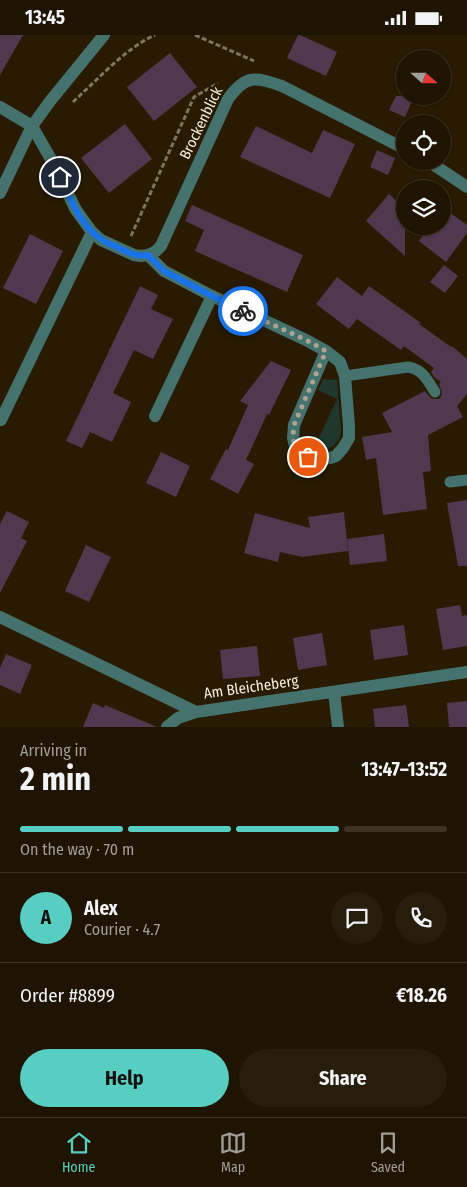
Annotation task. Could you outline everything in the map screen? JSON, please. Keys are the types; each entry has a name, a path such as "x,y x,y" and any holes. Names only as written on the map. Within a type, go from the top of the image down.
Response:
{"street":[{"path":"0,193 32,126 104,35"},
{"name":"Brockenblick","path":"148,255 161,246 228,99 240,84 249,80 264,80 282,86 396,144"},
{"path":"0,107 32,126 76,210 92,232 101,239 134,255 148,255 164,271 212,296 306,340 326,351 340,362 345,376 349,426 348,438 343,448 333,457 320,459 308,457 295,446 293,438 294,425 326,351"},
{"path":"442,170 467,187"},
{"path":"1,419 92,232"},
{"path":"155,416 212,296"},
{"name":"Am Bleicheberg","path":"0,617 196,712 467,673"},
{"path":"334,692 338,727"},
{"path":"167,727 178,718 196,712"}],"lane":[{"path":"345,376 408,367 416,369 423,374 435,392"},
{"path":"450,482 467,480"}],"path":[{"path":"68,107 128,51 155,35"},
{"path":"195,35 259,63 250,67"},
{"path":"124,251 194,97 225,79"}],"green space":[{"path":"323,379 337,380 341,432 339,439 329,449 316,450 309,448 300,437 317,442 337,399 318,390"}],"building":[{"path":"0,35 23,35 0,75"},
{"path":"298,35 337,52 326,76 287,58"},
{"path":"170,53 197,87 154,121 127,87"},
{"path":"396,96 396,105 410,105 406,115 400,115 389,110"},
{"path":"125,124 152,159 109,193 81,158"},
{"path":"256,126 312,153 323,130 355,144 330,198 240,157"},
{"path":"377,150 395,158 388,175 370,167"},
{"path":"389,194 396,201 396,235 405,235 405,256 366,221"},
{"path":"192,205 303,255 287,292 195,251 204,230 185,221"},
{"path":"451,213 467,225 467,233 446,262 419,241 423,235 451,235"},
{"path":"30,234 63,251 36,304 3,288"},
{"path":"444,265 458,276 445,293 430,282"},
{"path":"337,277 362,296 369,286 467,359 467,394 457,406 463,417 428,435 431,471 423,472 427,509 383,515 376,458 366,460 362,437 392,432 382,413 425,391 431,398 439,399 442,392 439,384 441,382 431,372 434,368 404,346 401,350 357,319 349,329 316,304"},
{"path":"140,286 158,295 151,309 173,319 153,359 134,350 113,393 131,402 112,442 90,432 82,448 66,441"},
{"path":"271,361 291,370 269,415 267,414 246,460 254,464 238,494 210,479 226,449 228,450 248,405 240,401"},
{"path":"161,452 190,466 176,497 146,483"},
{"path":"467,500 467,566 458,566 447,503"},
{"path":"7,511 29,522 21,538 27,541 0,593 0,524"},
{"path":"344,512 348,551 302,557 280,552 278,562 244,553 255,513 310,528 308,517"},
{"path":"384,534 387,561 350,565 347,539"},
{"path":"86,545 111,557 89,602 65,591"},
{"path":"460,605 462,616 467,615 467,646 443,650 436,609"},
{"path":"404,625 408,655 374,660 370,630"},
{"path":"322,633 327,665 298,670 293,638"},
{"path":"257,646 260,676 223,679 220,650"},
{"path":"6,654 32,665 20,694 0,685 0,668"},
{"path":"467,701 467,727 449,727 447,703"},
{"path":"93,703 104,708 105,705 157,727 83,727"},
{"path":"406,705 409,727 375,727 373,709"}],"way so far":[{"path":"243,311 326,351 294,425 293,438 295,446 308,457"}],"route":[{"path":"60,177 76,210 92,232 101,239 134,255 148,255 164,271 243,311"}]}
